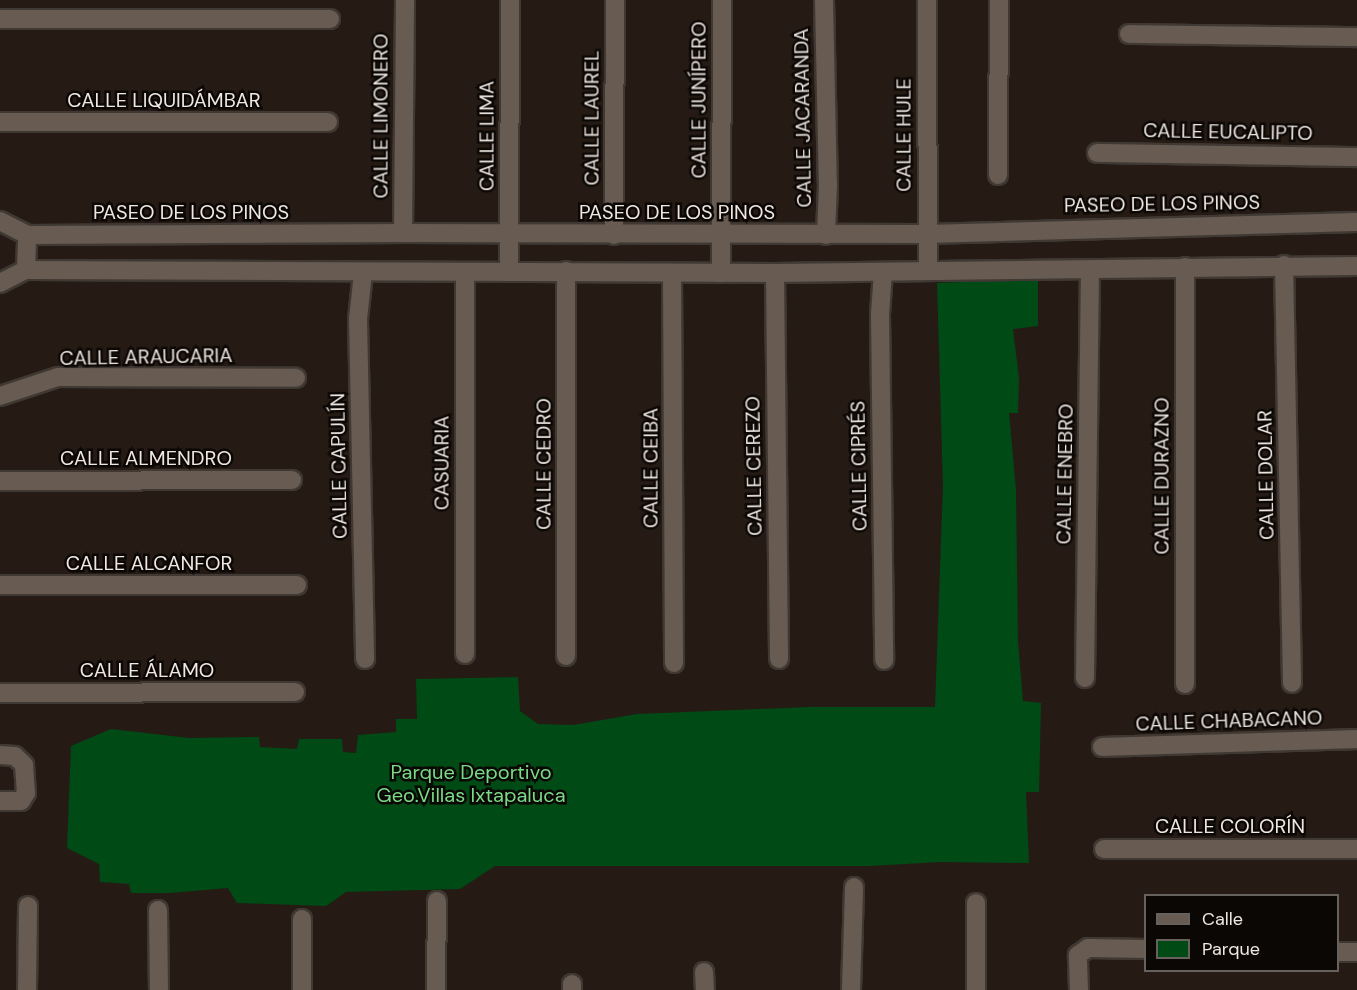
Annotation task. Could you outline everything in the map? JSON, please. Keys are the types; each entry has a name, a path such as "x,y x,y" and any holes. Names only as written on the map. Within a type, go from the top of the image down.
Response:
{"street":[{"name":"CALLE LIMONERO","path":"403,233 405,0"},
{"name":"CALLE LIMA","path":"509,272 510,0"},
{"name":"CALLE LAUREL","path":"614,235 615,0"},
{"name":"CALLE JUNÍPERO","path":"721,273 722,0"},
{"name":"CALLE JACARANDA","path":"824,0 828,185 826,235"},
{"name":"CALLE HULE","path":"927,0 926,234 928,270"},
{"path":"998,175 999,0"},
{"path":"0,19 330,19"},
{"path":"1129,34 1357,37"},
{"name":"CALLE LIQUIDÁMBAR","path":"0,122 328,122"},
{"name":"CALLE EUCALIPTO","path":"1097,153 1357,157"},
{"name":"PASEO DE LOS PINOS","path":"0,221 27,236 403,233 926,234 1357,222"},
{"path":"26,270 27,236"},
{"name":"CALLE DOLAR","path":"1284,265 1292,684"},
{"path":"0,283 26,270 363,273 566,271 883,273 928,270 1357,266"},
{"name":"CALLE DURAZNO","path":"1185,267 1185,684"},
{"name":"CALLE ENEBRO","path":"1085,678 1090,270"},
{"name":"CALLE CEDRO","path":"566,271 566,656"},
{"name":"CASUARIA","path":"465,272 465,654"},
{"name":"CALLE CAPULÍN","path":"363,273 358,319 365,659"},
{"name":"CALLE CEIBA","path":"672,273 674,663"},
{"name":"CALLE CEREZO","path":"775,273 779,659"},
{"name":"CALLE CIPRÉS","path":"883,273 880,314 884,660"},
{"name":"CALLE ARAUCARIA","path":"0,396 58,377 296,378"},
{"name":"CALLE ALMENDRO","path":"0,481 292,480"},
{"name":"CALLE ALCANFOR","path":"0,585 297,585"},
{"name":"CALLE ÁLAMO","path":"0,693 295,692"},
{"name":"CALLE CHABACANO","path":"1102,747 1357,739"},
{"path":"0,755 15,756 24,765 26,793 21,801 0,801"},
{"name":"CALLE COLORÍN","path":"1104,849 1357,849"},
{"path":"851,990 854,887"},
{"path":"436,990 437,901"},
{"path":"976,903 976,990"},
{"path":"27,906 27,990"},
{"path":"158,910 159,990"},
{"path":"302,919 302,990"},
{"path":"1079,990 1078,955 1088,948 1144,949"},
{"path":"1339,952 1357,952"}],"green space":[{"name":"Parque Deportivo Geo.Villas Ixtapaluca","path":"1038,279 1038,326 1013,329 1019,378 1018,413 1009,413 1016,490 1018,641 1023,701 1041,703 1039,792 1026,792 1029,863 940,862 870,866 495,866 460,889 346,892 326,906 237,903 228,888 170,893 131,893 129,884 100,882 99,864 67,848 71,746 111,729 189,738 259,737 260,747 297,749 299,739 342,739 343,752 356,753 358,735 396,732 396,719 417,719 416,679 518,677 520,711 538,724 573,725 637,714 808,707 935,707 943,486 937,283"}]}
